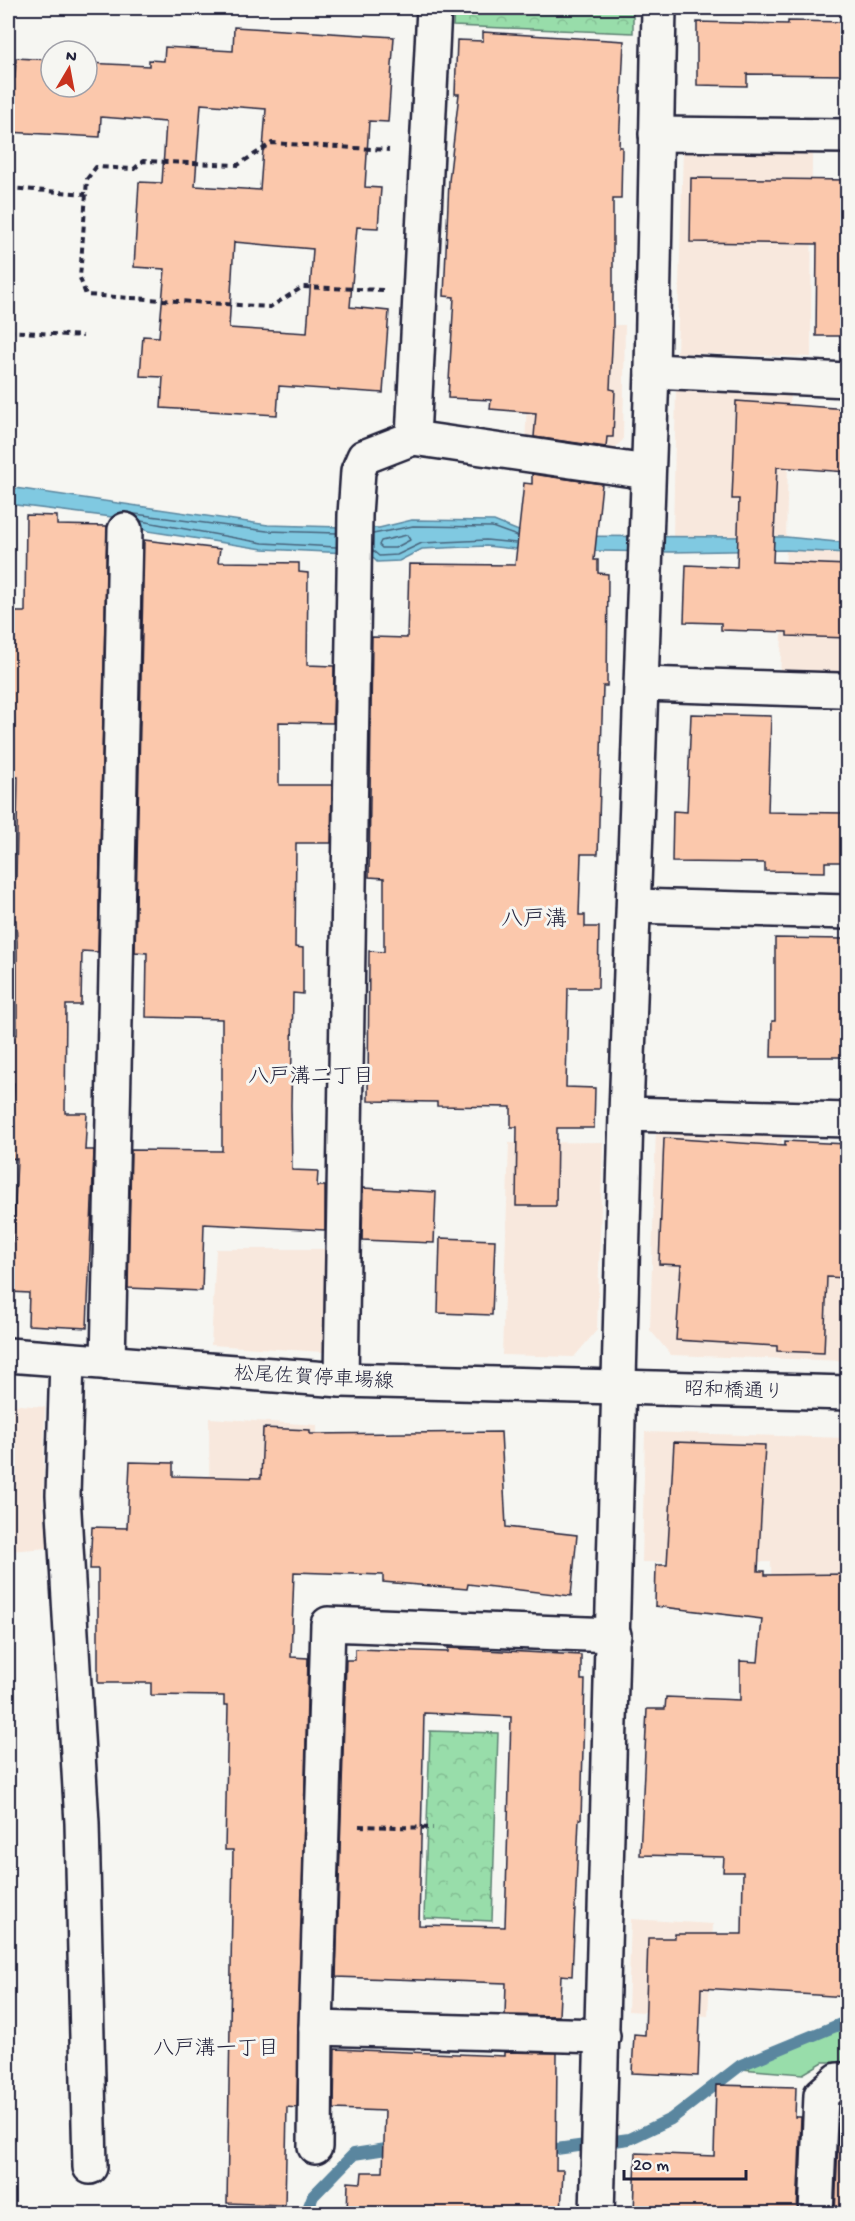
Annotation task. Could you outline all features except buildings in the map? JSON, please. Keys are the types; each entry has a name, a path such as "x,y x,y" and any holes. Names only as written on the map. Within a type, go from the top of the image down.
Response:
{"street":[{"path":"413,438 434,8"},
{"path":"597,2214 602,2117 626,1114 652,371 659,8"},
{"path":"656,134 848,136"},
{"path":"652,371 848,380"},
{"path":"341,1380 353,571 358,471 364,457 413,438 647,472"},
{"path":"108,1363 125,530"},
{"path":"642,684 839,690"},
{"path":"634,906 848,912"},
{"path":"626,1114 848,1120"},
{"name":"松尾佐賀停車場線","path":"8,1355 341,1380 621,1386"},
{"path":"67,1360 63,1495 82,1823 90,2167"},
{"name":"昭和橋通り","path":"621,1386 848,1393"},
{"path":"315,2147 316,2028 328,1624 614,1635"},
{"path":"316,2028 603,2036"},
{"path":"816,2214 821,2095 838,2080 848,2080"}],"path":[{"path":"420,292 303,286 270,307 86,295 80,278 87,179 96,167 134,169 142,161 238,165 272,143 427,152"},
{"path":"8,188 86,194"},
{"path":"8,332 83,336"},
{"path":"322,1826 433,1828"}],"shaded area":[{"path":"683,149 812,153 811,357 677,353"},
{"path":"625,325 623,440 607,455 525,443 531,326"},
{"path":"676,387 790,393 786,537 673,536"},
{"path":"786,550 847,553 847,679 780,676"},
{"path":"656,1128 782,1133 778,1221 847,1224 847,1361 671,1355 650,1330"},
{"path":"603,1142 597,1330 574,1357 502,1355 509,1143"},
{"path":"216,1249 356,1249 355,1354 211,1345"},
{"path":"8,1404 45,1407 43,1501 48,1548 8,1551"},
{"path":"209,1418 317,1425 317,1573 210,1572"},
{"path":"645,1432 847,1438 847,1664 773,1664 771,1562 642,1562"},
{"path":"631,1919 713,1924 708,2016 628,2011"}],"green space":[{"path":"454,8 633,8 633,33 453,26"},
{"path":"430,1731 498,1733 492,1921 424,1918"},
{"path":"847,2025 847,2062 823,2062 803,2074 741,2069"}],"water":[{"path":"8,487 268,525 379,528 412,520 494,521 531,536 786,537 847,543 847,553 786,550 672,552 525,550 486,546 422,549 399,561 377,562 369,554 263,549 148,531 112,517 8,504"}],"waterway":[{"path":"542,2151 629,2139 671,2119 741,2065 848,2021"},
{"path":"306,2214 313,2196 354,2154 399,2147"}],"district":[{"name":"八戸溝","path":"534,917"},
{"name":"八戸溝二丁目","path":"311,1075"},
{"name":"八戸溝一丁目","path":"216,2047"}]}
